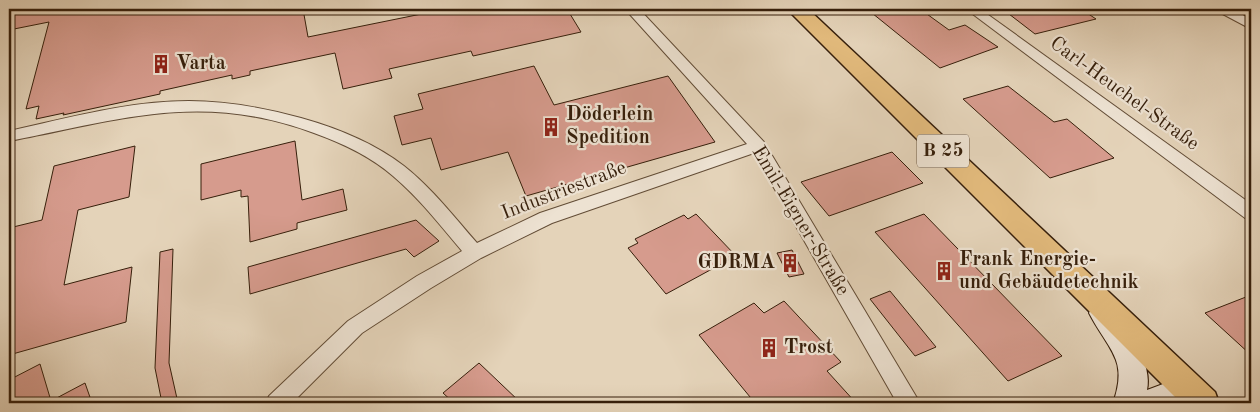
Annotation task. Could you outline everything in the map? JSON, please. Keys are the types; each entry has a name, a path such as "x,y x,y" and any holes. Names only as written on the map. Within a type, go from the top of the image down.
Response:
{"main road":[{"name":"B 25","path":"797,9 1195,395"},
{"path":"1090,292 1128,357 1134,373 1134,387 1128,403"},
{"path":"1152,403 1195,395"}],"street":[{"name":"Emil-Eigner-Straße","path":"632,9 758,146 909,403"},
{"name":"Carl-Heuchel-Straße","path":"972,9 1251,213"},
{"path":"1224,9 1251,25"},
{"path":"1237,16 1251,13"},
{"path":"9,136 113,114 162,107 189,106 265,114 308,124 349,139 387,162 415,186 474,253"},
{"name":"Industriestraße","path":"277,403 355,327 424,282 474,253 546,218 758,146"}],"building":[{"name":"Varta","path":"21,9 303,9 308,37 446,9 567,9 581,32 473,56 471,51 389,69 392,78 343,89 335,53 250,71 250,75 232,79 232,75 160,91 160,94 36,119 39,106 26,109 49,22 9,30 9,11"},
{"path":"867,9 920,9 949,30 965,25 998,47 940,68"},
{"path":"1033,9 1081,9 1096,19 1035,34 1009,14"},
{"name":"Döderlein Spedition","path":"534,66 554,105 668,76 715,142 526,196 508,152 441,170 431,138 402,145 394,116 423,109 418,94"},
{"path":"1008,86 1054,122 1067,119 1114,158 1050,178 963,99"},
{"path":"295,141 302,200 343,189 347,210 297,223 297,229 250,242 248,196 241,197 241,190 201,200 201,164"},
{"path":"135,146 129,197 78,210 64,285 132,267 126,322 9,355 9,228 42,220 54,166"},
{"path":"892,152 923,183 829,216 801,182"},
{"path":"696,214 736,256 666,294 628,248 638,243 635,239 684,215 688,219"},
{"name":"Frank Energie- und Gebäudetechnik","path":"924,214 1062,356 1008,381 875,232"},
{"path":"416,220 439,241 414,257 406,249 250,294 248,267"},
{"path":"173,249 169,363 178,403 162,403 155,368 160,252"},
{"name":"GDRMA","path":"792,250 804,274 789,277 777,253"},
{"path":"890,291 936,347 915,356 870,299"},
{"path":"1251,295 1251,355 1205,313"},
{"name":"Trost","path":"784,301 841,362 827,371 856,403 755,403 699,335 754,303 764,313"},
{"path":"479,363 521,403 454,403 443,393"},
{"path":"40,364 51,401 85,383 92,403 9,403 9,380"}],"place":[{"name":"Varta","path":"161,64"},
{"name":"Döderlein Spedition","path":"551,127"},
{"name":"GDRMA","path":"790,263"},
{"name":"Frank Energie- und Gebäudetechnik","path":"944,271"},
{"name":"Trost","path":"769,348"}]}
